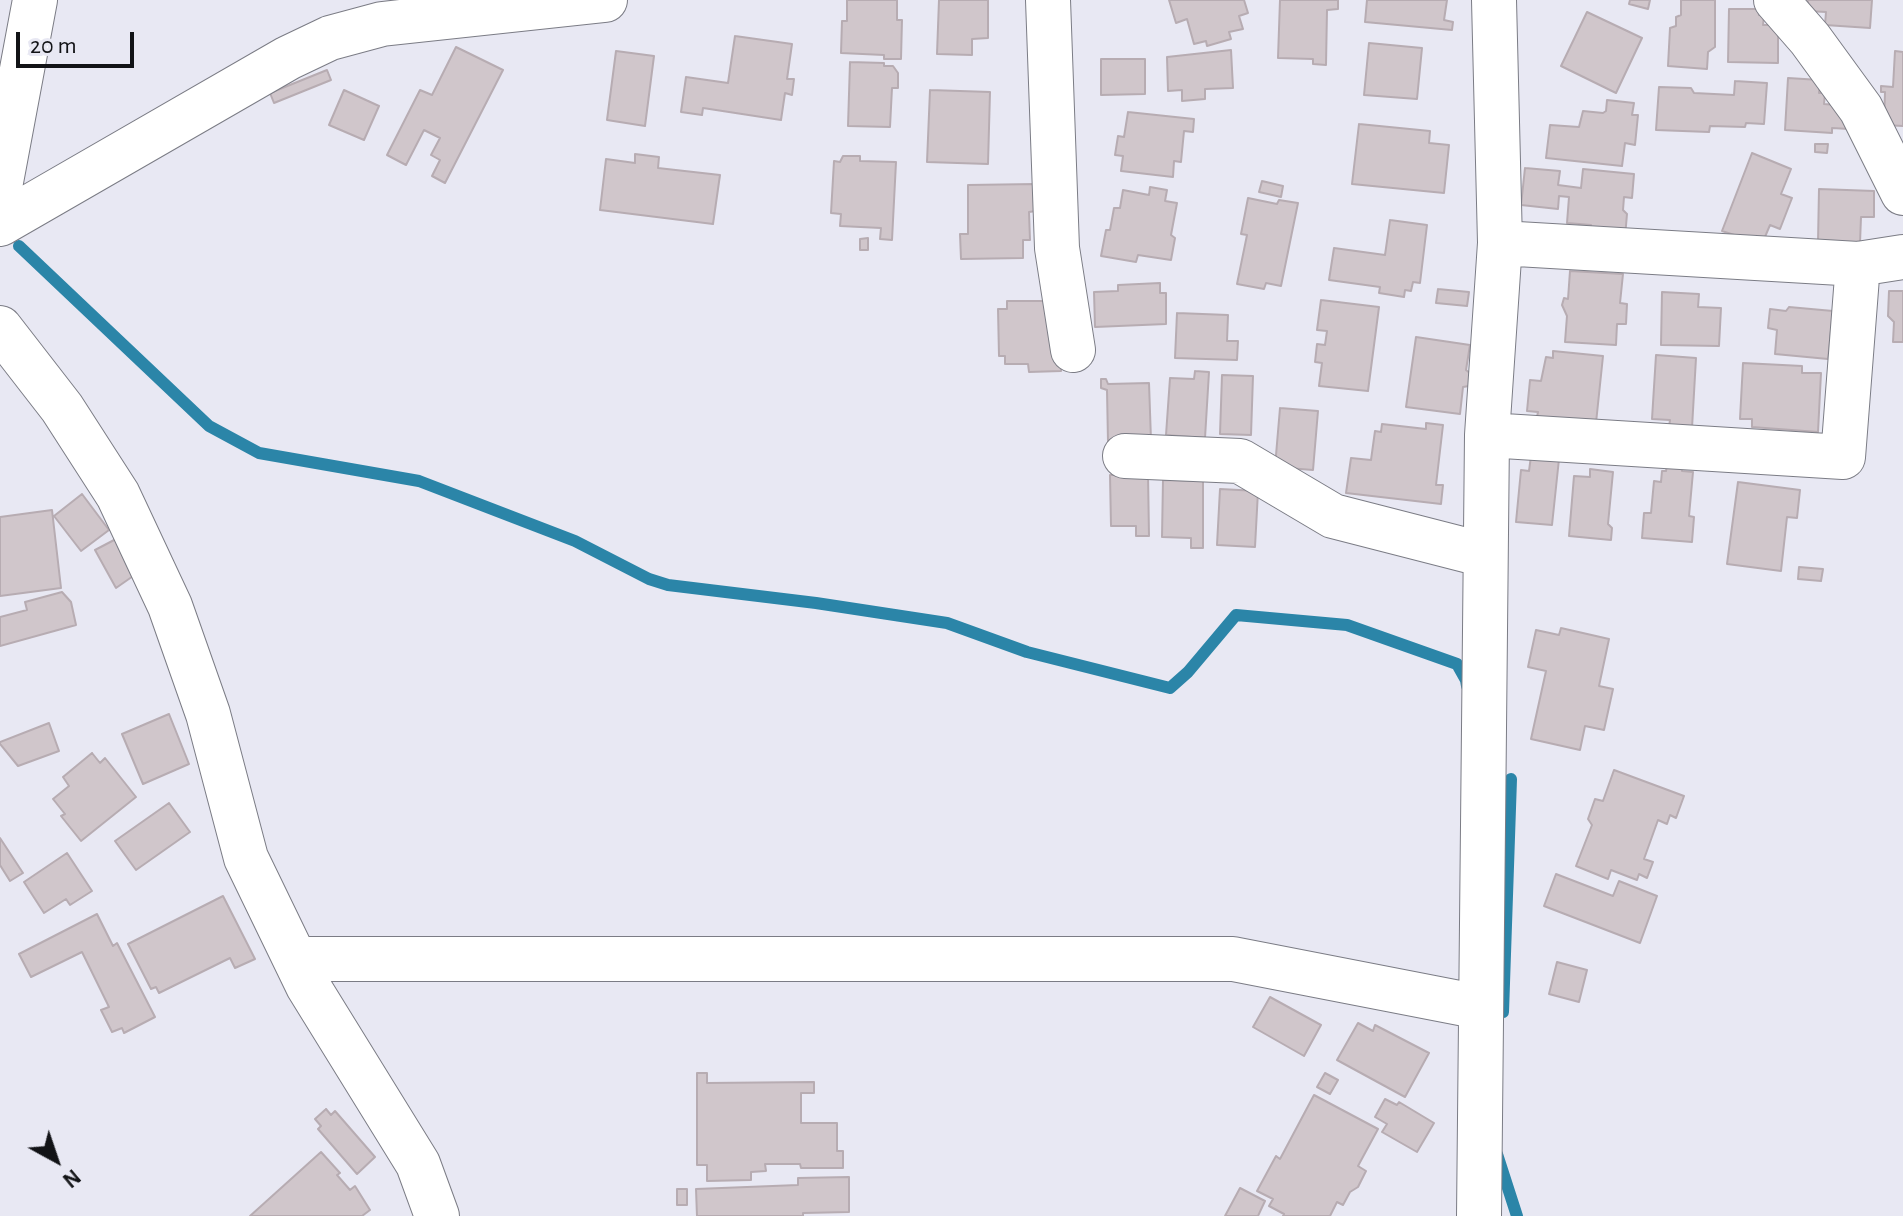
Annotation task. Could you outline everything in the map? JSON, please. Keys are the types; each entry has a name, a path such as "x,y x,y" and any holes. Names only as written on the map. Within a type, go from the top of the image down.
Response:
{"street":[{"path":"0,187 35,0"},
{"path":"0,224 288,58 330,38 382,24 605,0"},
{"path":"1048,0 1057,248 1073,350"},
{"path":"1479,1216 1487,435 1500,243 1494,0"},
{"path":"1776,0 1810,39 1861,109 1903,193"},
{"path":"1500,243 1858,264 1903,257"},
{"path":"1487,435 1843,457 1858,264"},
{"path":"0,328 62,408 118,495 170,606 208,714 246,858 308,986 418,1164 437,1216"},
{"path":"1125,456 1240,461 1333,516 1485,555"},
{"path":"295,959 1233,959 1480,1007"}],"building":[{"path":"847,0 897,0 897,20 902,20 901,59 841,53 842,21 847,21"},
{"path":"939,0 988,0 988,38 972,39 972,55 937,54"},
{"path":"1169,0 1244,0 1248,13 1239,16 1243,29 1229,32 1231,39 1207,46 1206,41 1194,44 1187,19 1176,23"},
{"path":"1280,0 1338,0 1338,9 1327,10 1326,65 1313,64 1313,59 1278,58"},
{"path":"1367,0 1447,0 1444,20 1453,22 1452,30 1365,22"},
{"path":"1630,0 1650,0 1648,9 1629,4"},
{"path":"1681,0 1715,0 1715,47 1708,52 1707,69 1668,66 1670,28 1676,26 1676,17 1681,15"},
{"path":"1808,0 1872,0 1870,28 1825,25 1826,12 1807,11"},
{"path":"1729,9 1758,9 1759,15 1764,15 1763,25 1772,25 1778,30 1778,63 1728,62"},
{"path":"1587,12 1642,38 1616,93 1561,66"},
{"path":"735,36 792,44 787,79 794,79 792,95 785,93 781,120 703,108 702,115 681,112 686,77 728,83"},
{"path":"1369,43 1422,48 1417,99 1364,95"},
{"path":"456,47 503,70 445,183 432,176 440,160 431,155 440,138 424,130 406,165 387,155 420,90 432,95"},
{"path":"1231,50 1233,88 1205,89 1205,99 1182,101 1182,90 1168,91 1167,57"},
{"path":"616,51 654,56 645,126 607,120"},
{"path":"1895,51 1903,52 1903,126 1884,125 1885,92 1881,92 1881,86 1893,87"},
{"path":"1101,59 1145,59 1145,94 1101,95"},
{"path":"850,62 884,63 884,66 893,66 898,73 898,88 892,88 890,127 848,126"},
{"path":"327,70 331,80 274,103 270,93"},
{"path":"1788,78 1820,80 1819,93 1825,93 1824,104 1836,105 1849,129 1832,128 1832,133 1785,130"},
{"path":"1735,81 1767,83 1764,124 1710,126 1709,132 1656,130 1659,87 1734,95"},
{"path":"344,90 379,106 364,140 329,125"},
{"path":"930,90 990,92 988,164 927,162"},
{"path":"1607,100 1634,103 1632,115 1638,115 1635,145 1625,143 1622,166 1546,158 1550,125 1579,127 1583,111 1603,113"},
{"path":"1128,112 1194,119 1193,132 1184,131 1181,162 1174,161 1173,177 1121,171 1123,156 1115,155 1118,136 1124,137"},
{"path":"1359,124 1430,131 1429,143 1449,145 1444,193 1352,184"},
{"path":"1815,144 1828,144 1827,153 1815,152"},
{"path":"1752,153 1791,169 1781,194 1792,198 1780,229 1770,225 1762,244 1722,231"},
{"path":"635,154 659,157 658,168 720,175 713,224 600,210 606,159 635,163"},
{"path":"843,156 860,156 860,161 896,162 892,240 880,239 881,228 840,226 841,214 831,213 834,161 840,162"},
{"path":"1525,168 1560,171 1558,185 1581,188 1583,169 1634,174 1632,198 1624,197 1623,210 1627,214 1625,237 1590,233 1591,225 1567,223 1569,197 1559,196 1558,209 1521,205"},
{"path":"1262,181 1283,186 1281,197 1259,192"},
{"path":"1036,184 1036,211 1029,212 1030,240 1023,240 1023,258 961,259 960,234 968,234 968,185"},
{"path":"1150,187 1167,190 1165,201 1177,203 1171,235 1175,238 1171,260 1138,255 1136,262 1101,256 1106,230 1110,230 1114,208 1120,208 1123,190 1149,195"},
{"path":"1819,189 1874,191 1874,217 1861,217 1860,243 1818,242"},
{"path":"1248,198 1277,204 1279,200 1298,203 1281,286 1266,283 1264,289 1237,284 1247,235 1241,234"},
{"path":"1390,220 1427,225 1420,283 1413,282 1411,291 1405,290 1404,297 1379,293 1380,287 1329,280 1334,248 1385,255"},
{"path":"868,238 868,250 860,250 860,239"},
{"path":"1570,271 1623,274 1620,303 1627,304 1626,324 1617,324 1616,345 1565,342 1567,316 1562,305 1564,298 1568,299"},
{"path":"1160,283 1160,293 1166,293 1166,324 1095,327 1094,292 1118,291 1118,285"},
{"path":"1438,289 1469,292 1467,306 1436,303"},
{"path":"1889,291 1903,291 1903,342 1893,342 1894,322 1888,316"},
{"path":"1662,292 1699,294 1698,307 1721,308 1719,346 1661,345"},
{"path":"1321,300 1379,307 1368,391 1319,386 1322,363 1315,362 1317,344 1325,345 1327,331 1317,330"},
{"path":"1007,301 1052,301 1061,342 1061,371 1029,372 1028,364 1005,364 1005,356 999,356 998,309 1007,309"},
{"path":"1789,307 1833,311 1828,359 1775,354 1777,330 1768,328 1770,309 1786,311"},
{"path":"1177,313 1228,315 1227,341 1238,341 1237,360 1175,358"},
{"path":"1416,337 1470,345 1466,370 1471,374 1469,386 1463,387 1460,414 1406,407"},
{"path":"1553,351 1603,356 1596,423 1537,417 1538,412 1527,411 1530,380 1541,381 1546,357 1553,358"},
{"path":"1656,355 1696,358 1692,428 1669,427 1670,420 1652,419"},
{"path":"1743,363 1802,366 1802,373 1821,373 1818,432 1752,427 1752,419 1740,419"},
{"path":"1195,371 1209,372 1205,438 1166,435 1170,378 1194,379"},
{"path":"1222,375 1253,376 1251,435 1220,434"},
{"path":"1101,379 1106,379 1108,384 1149,383 1151,440 1108,442 1107,390 1101,388"},
{"path":"1280,408 1318,411 1313,470 1275,467"},
{"path":"1426,423 1443,425 1436,485 1443,485 1441,504 1346,493 1351,458 1371,460 1375,431 1381,432 1382,424 1426,429"},
{"path":"1531,456 1559,459 1552,525 1516,522 1521,470 1529,471"},
{"path":"1667,465 1693,472 1689,516 1694,517 1692,542 1642,538 1644,513 1651,513 1654,481 1661,482 1662,471 1666,471"},
{"path":"1590,469 1613,472 1608,524 1612,528 1611,540 1569,536 1574,476 1590,477"},
{"path":"1148,474 1149,536 1136,536 1136,526 1111,526 1110,475"},
{"path":"1163,480 1203,481 1203,548 1191,548 1191,538 1162,537"},
{"path":"1738,482 1800,490 1797,518 1787,517 1781,571 1727,564"},
{"path":"1220,489 1258,491 1255,547 1217,545"},
{"path":"82,494 109,530 81,551 54,516"},
{"path":"52,510 61,588 0,596 0,517"},
{"path":"116,539 136,574 116,588 95,550"},
{"path":"1799,567 1823,569 1821,581 1798,579"},
{"path":"62,592 71,602 76,625 0,646 0,617 27,610 25,602"},
{"path":"1561,628 1609,639 1599,686 1613,689 1604,730 1585,726 1580,750 1531,739 1546,671 1528,667 1536,630 1559,635"},
{"path":"169,714 189,764 143,784 122,734"},
{"path":"49,723 59,751 18,766 0,744 0,742"},
{"path":"92,753 100,763 105,758 136,797 81,841 61,816 65,814 53,799 69,786 63,777"},
{"path":"1614,770 1684,796 1676,818 1670,815 1667,824 1658,820 1644,859 1653,862 1647,878 1639,874 1637,880 1611,870 1608,879 1576,866 1592,825 1588,819 1595,799 1603,801"},
{"path":"169,803 190,832 136,870 115,841"},
{"path":"0,838 23,873 10,881 0,865"},
{"path":"67,853 92,891 70,905 66,899 44,913 24,882"},
{"path":"1556,874 1613,896 1619,881 1657,896 1640,943 1544,906"},
{"path":"223,896 255,959 235,968 230,958 159,993 156,987 151,989 128,944"},
{"path":"97,914 113,946 117,943 155,1017 124,1033 122,1028 112,1032 101,1010 109,1007 82,952 31,977 19,954"},
{"path":"1557,962 1587,970 1579,1002 1549,994"},
{"path":"1270,997 1321,1025 1304,1056 1253,1027"},
{"path":"1358,1023 1373,1031 1375,1025 1429,1053 1405,1097 1337,1060"},
{"path":"697,1073 707,1073 707,1083 814,1082 814,1093 801,1093 801,1123 837,1123 837,1151 843,1151 843,1168 765,1164 766,1171 751,1172 751,1180 707,1181 707,1165 697,1165"},
{"path":"1325,1073 1338,1080 1330,1094 1317,1087"},
{"path":"1314,1095 1378,1129 1358,1166 1366,1171 1343,1205 1337,1202 1330,1216 1283,1216 1269,1206 1273,1199 1257,1191 1276,1156 1280,1159"},
{"path":"1385,1099 1397,1105 1399,1102 1434,1123 1417,1152 1382,1132 1387,1124 1375,1117"},
{"path":"326,1109 331,1115 335,1111 375,1157 357,1174 318,1129 321,1126 315,1119"},
{"path":"321,1152 350,1190 355,1186 370,1210 362,1216 250,1216"},
{"path":"849,1177 849,1212 803,1213 803,1216 697,1216 696,1189 798,1185 798,1178"},
{"path":"1240,1188 1265,1201 1258,1216 1225,1216"},
{"path":"677,1189 687,1189 687,1205 677,1205"}],"waterway":[{"path":"19,246 209,426 259,453 419,481 575,541 649,579 668,585 947,623 1027,652 1170,688 1188,672 1236,615 1347,625 1457,664 1467,686"},
{"path":"1503,1012 1511,779"},
{"path":"1497,1154 1517,1216"}]}
